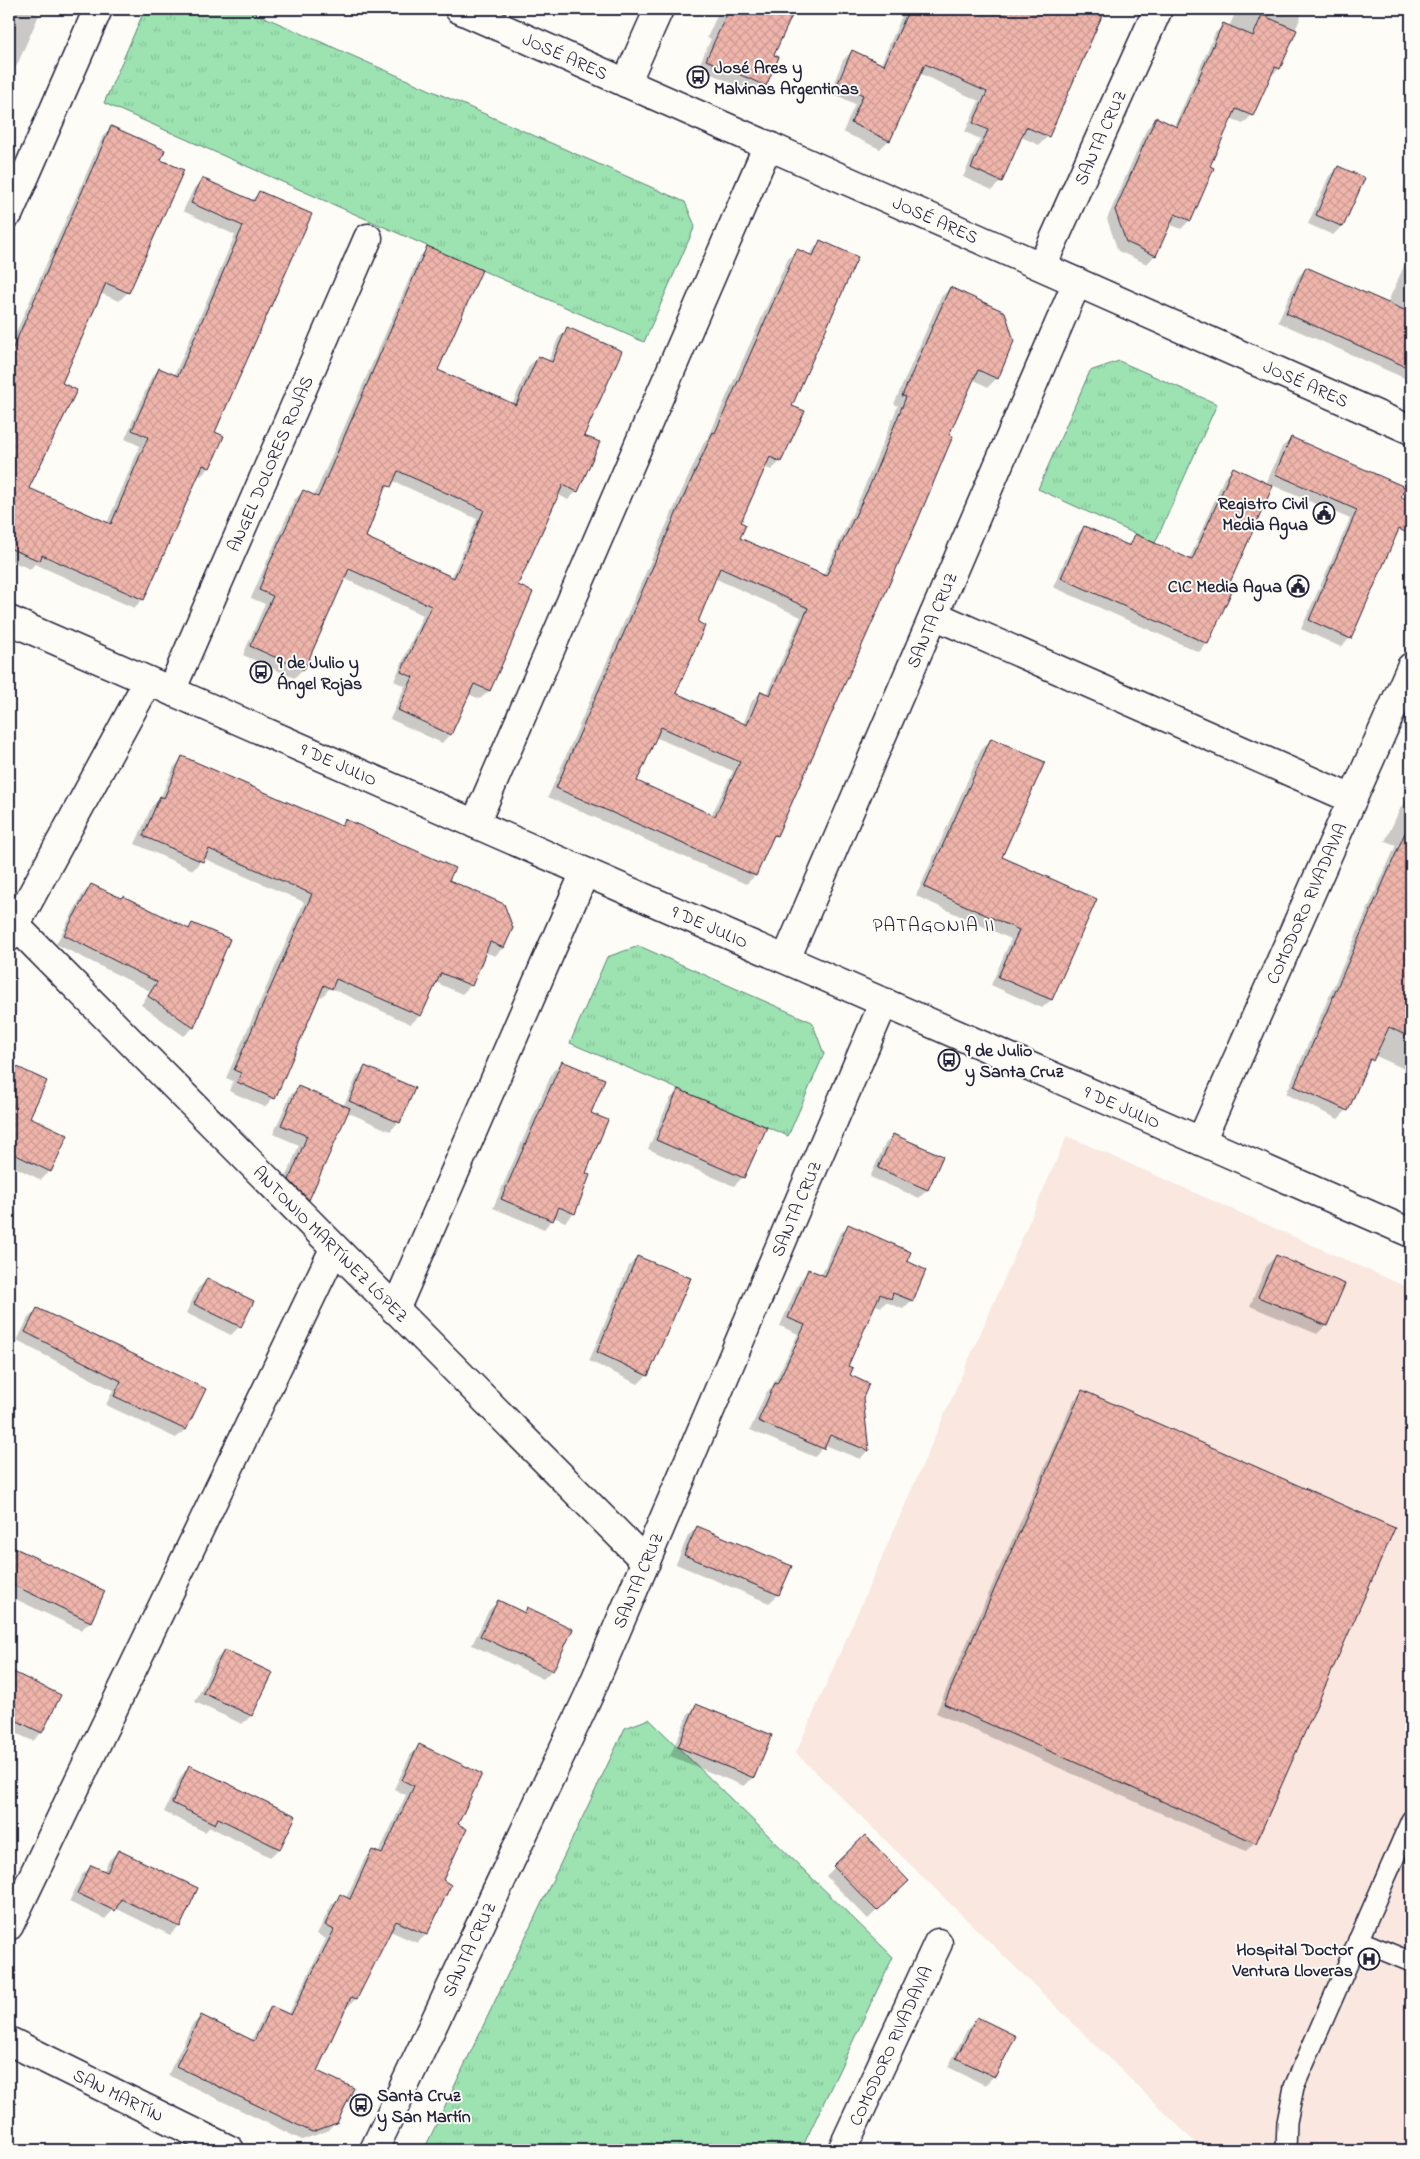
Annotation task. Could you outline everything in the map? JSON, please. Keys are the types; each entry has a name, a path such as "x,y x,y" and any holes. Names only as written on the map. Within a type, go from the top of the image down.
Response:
{"street":[{"path":"9,212 98,9"},
{"name":"JOSÉ ARES","path":"459,9 1411,430"},
{"path":"626,83 659,9"},
{"name":"SANTA CRUZ","path":"1042,266 1158,9"},
{"path":"476,824 768,145"},
{"name":"ANGEL DOLORES ROJAS","path":"12,931 160,686 368,238"},
{"name":"SANTA CRUZ","path":"786,959 1077,282"},
{"path":"934,616 1352,799"},
{"name":"9 DE JULIO","path":"9,620 1411,1233"},
{"name":"COMODORO RIVADAVIA","path":"1201,1141 1411,667"},
{"path":"395,1310 585,872"},
{"name":"ANTONIO MARTÍNEZ LÓPEZ","path":"12,931 334,1249 646,1562"},
{"name":"SANTA CRUZ","path":"374,2150 588,1697 884,1002"},
{"path":"9,1926 334,1249"},
{"name":"COMODORO RIVADAVIA","path":"842,2150 938,1942"},
{"name":"SAN MARTÍN","path":"9,2041 230,2150"}],"lane":[{"path":"1286,2150 1287,2122 1294,2087 1411,1820"},
{"path":"1358,1940 1411,1962"}],"shaded area":[{"path":"1067,1136 1411,1289 1411,2150 1203,2150 796,1753"}],"green space":[{"path":"145,9 246,9 685,202 695,226 644,342 104,103"},
{"path":"1119,361 1217,404 1155,543 1038,489 1090,371"},
{"path":"639,946 812,1022 824,1054 788,1136 570,1043 607,957"},
{"path":"649,1719 893,1957 801,2150 424,2150 625,1728"}],"building":[{"path":"729,9 795,9 774,55 779,57 766,86 706,60"},
{"path":"909,9 1105,9 1049,137 1026,127 1002,182 971,168 988,130 973,123 987,92 925,64 890,141 851,123 863,95 838,83 852,50 884,65"},
{"path":"1262,15 1297,30 1280,69 1275,67 1253,116 1236,109 1210,166 1214,168 1191,221 1175,214 1156,256 1126,242 1115,210 1156,117 1177,127 1223,23 1253,36"},
{"path":"111,126 165,150 161,160 184,170 129,293 106,283 62,383 77,390 29,488 111,524 148,437 132,430 159,368 178,376 243,226 191,203 202,178 254,201 259,191 312,214 215,432 224,436 210,468 203,465 144,600 42,555 40,561 9,548 9,357"},
{"path":"1338,166 1365,178 1343,227 1316,215"},
{"path":"820,240 858,257 792,406 805,411 781,462 770,457 741,522 746,525 740,538 826,576 870,485 906,397 902,396 950,287 1005,312 1014,341 998,379 978,370 949,435 953,436 917,522 777,836 774,835 756,876 556,788 675,516 713,432 715,433 797,249 813,256","holes":["720,568 808,608 770,695 761,691 747,725 676,693 705,626 698,622","661,727 740,762 715,816 637,781"]},
{"path":"427,246 482,270 438,370 516,405 538,356 552,362 567,327 622,351 584,436 600,442 578,492 563,485 518,585 533,592 512,642 490,691 474,684 451,735 398,710 413,677 401,672 431,606 349,569 304,670 250,646 273,596 259,590 266,571 303,490 318,497","holes":["398,471 484,510 454,578 366,537 386,485 391,487"]},
{"path":"1306,267 1411,313 1411,369 1286,313"},
{"path":"1291,437 1405,487 1401,497 1411,501 1411,535 1399,529 1351,639 1309,620 1357,510 1275,474"},
{"path":"1233,467 1273,486 1227,589 1232,591 1208,644 1061,578 1084,526 1130,546 1135,534 1192,560"},
{"path":"991,738 1045,762 1002,857 1097,899 1052,1000 998,977 1019,930 924,887"},
{"path":"182,756 342,826 345,819 455,868 449,880 504,904 513,928 504,948 490,942 472,986 441,973 421,1016 336,979 332,989 324,985 275,1099 237,1082 241,1073 234,1070 312,894 209,849 203,862 143,836 160,796 164,798"},
{"path":"1411,819 1411,1038 1389,1027 1373,1061 1370,1059 1348,1111 1294,1086"},
{"path":"91,884 121,898 123,896 189,929 192,923 230,939 194,1028 148,996 157,982 64,935"},
{"path":"562,1061 605,1079 591,1113 608,1120 586,1173 590,1175 575,1214 559,1207 553,1221 501,1199"},
{"path":"9,1063 47,1081 30,1117 68,1135 51,1172 12,1153 9,1161"},
{"path":"365,1066 415,1088 400,1123 349,1101"},
{"path":"298,1086 350,1108 309,1200 289,1180 307,1136 281,1125"},
{"path":"678,1089 767,1127 744,1178 656,1140"},
{"path":"893,1134 943,1156 928,1190 878,1168"},
{"path":"848,1224 911,1252 907,1261 926,1270 913,1301 893,1293 891,1299 880,1294 848,1366 853,1368 850,1375 869,1384 863,1398 869,1451 830,1435 824,1449 758,1421 805,1325 788,1318 808,1269 825,1276"},
{"path":"1276,1255 1345,1284 1327,1326 1258,1297"},
{"path":"637,1256 691,1278 648,1376 597,1352"},
{"path":"207,1278 254,1301 241,1327 194,1304"},
{"path":"37,1308 206,1389 186,1430 114,1396 121,1381 25,1332"},
{"path":"1082,1390 1395,1528 1256,1843 944,1704"},
{"path":"697,1526 792,1566 779,1595 684,1555"},
{"path":"9,1545 105,1591 91,1622 9,1583"},
{"path":"498,1600 525,1613 527,1607 573,1629 553,1671 480,1636"},
{"path":"224,1650 273,1673 252,1716 203,1693"},
{"path":"9,1670 61,1695 42,1733 9,1717"},
{"path":"696,1704 772,1735 754,1778 678,1747"},
{"path":"419,1744 482,1774 458,1824 467,1829 443,1880 451,1885 427,1935 396,1921 357,1999 351,1997 317,2071 354,2088 337,2123 312,2132 176,2066 201,2015 254,2041 271,2006 291,2015 334,1930 325,1925 340,1894 350,1899 372,1850 382,1854 414,1786 402,1780"},
{"path":"189,1765 296,1816 280,1849 218,1818 215,1824 172,1803"},
{"path":"865,1835 909,1881 877,1911 833,1866"},
{"path":"118,1850 198,1888 180,1927 121,1899 115,1911 77,1893 91,1865 107,1872"},
{"path":"977,2017 1016,2036 995,2077 956,2058"}],"place":[{"name":"José Ares y Malvinas Argentinas","path":"698,77"},
{"name":"Registro Civil Media Agua","path":"1324,513"},
{"name":"CIC Media Agua","path":"1298,586"},
{"name":"9 de Julio y Ángel Rojas","path":"261,672"},
{"name":"9 de Julio y Santa Cruz","path":"949,1060"},
{"name":"Hospital Doctor Ventura Lloveras","path":"1369,1959"},
{"name":"Santa Cruz y San Martín","path":"361,2105"}],"district":[{"name":"PATAGONIA II","path":"934,924"}]}
